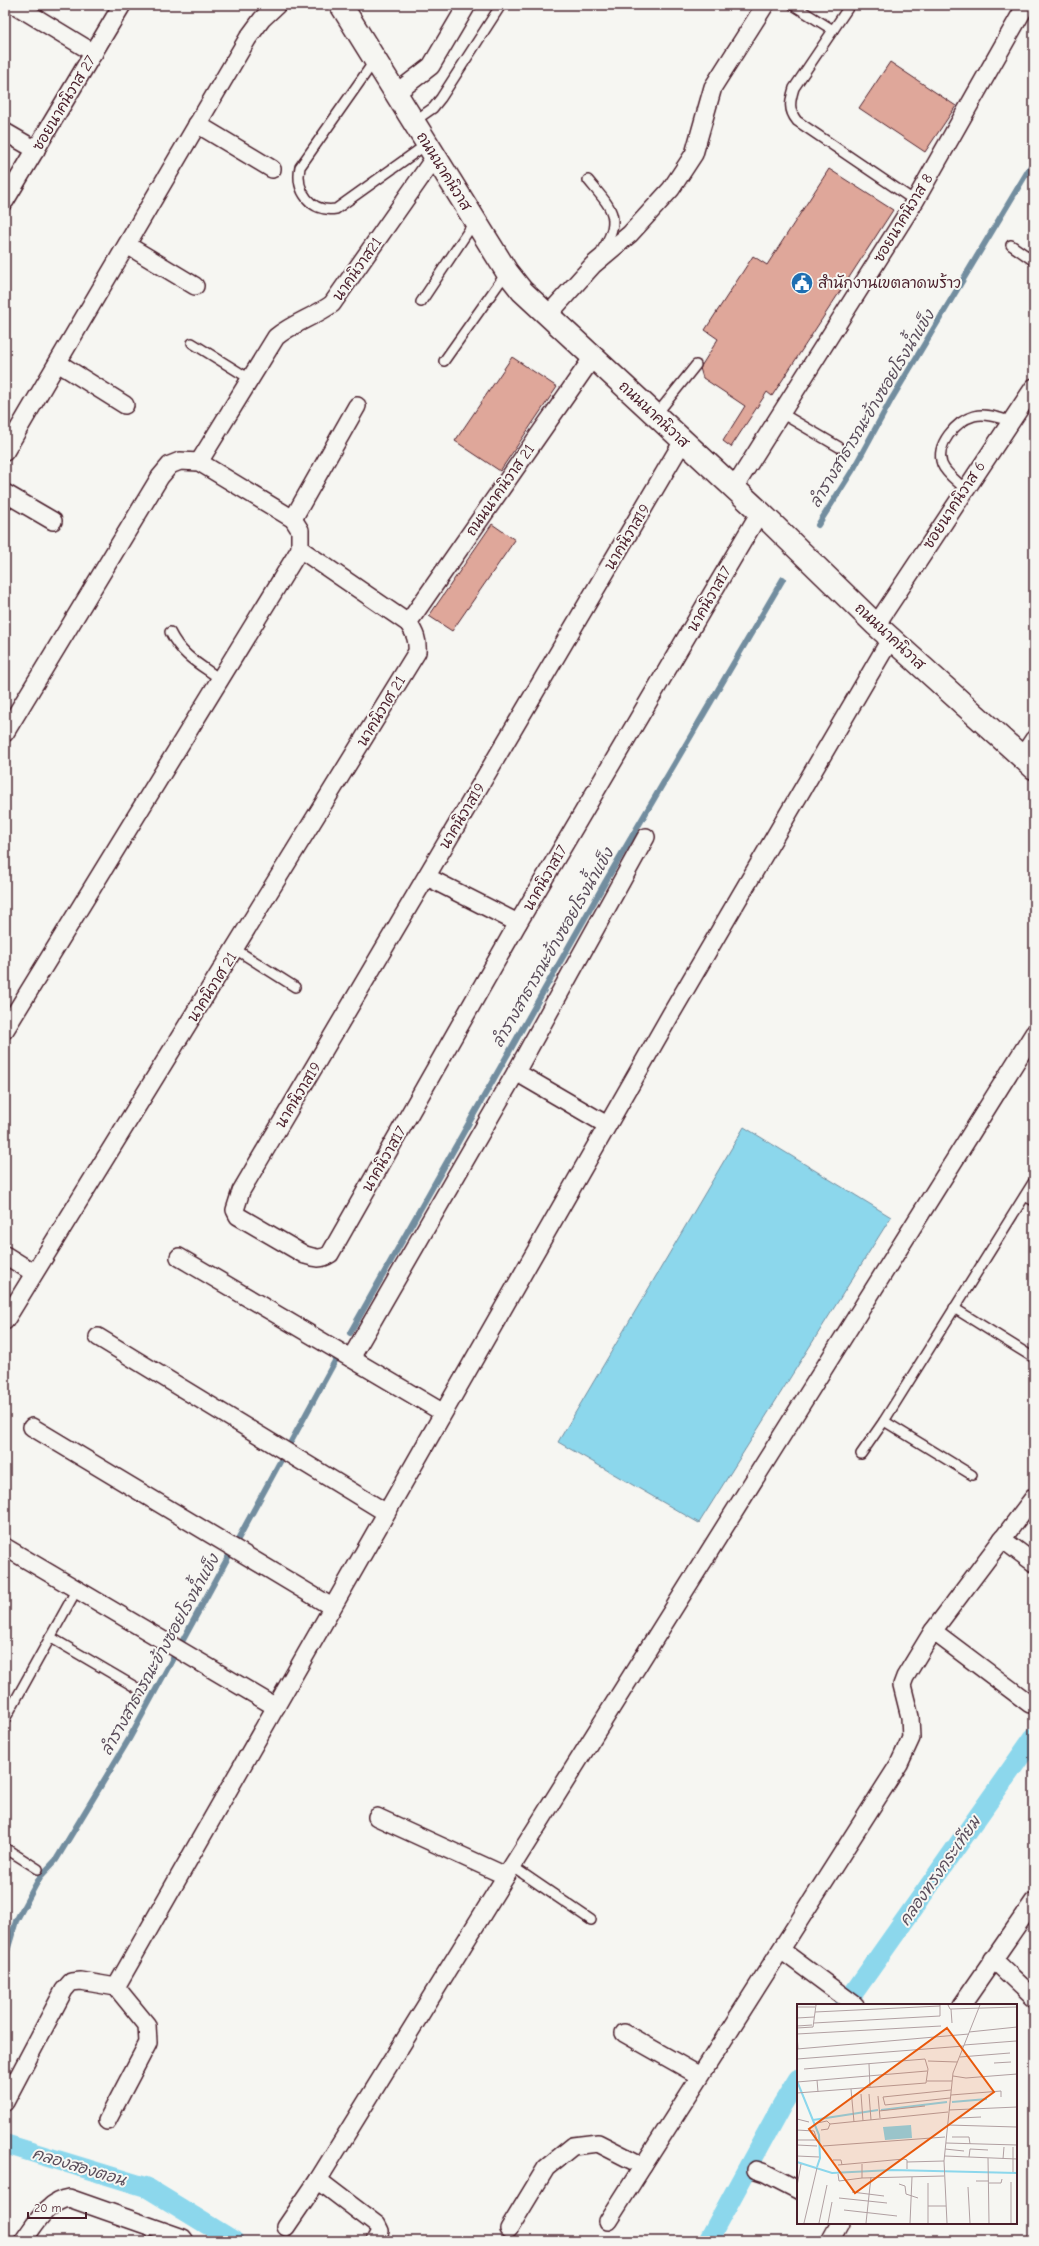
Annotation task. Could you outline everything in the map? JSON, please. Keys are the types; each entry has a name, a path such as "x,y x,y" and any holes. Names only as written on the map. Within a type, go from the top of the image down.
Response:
{"main road":[{"name":"ถนนนาคนิวาส","path":"341,5 507,272 522,291 760,512 884,631 1028,762"}],"street":[{"path":"15,5 94,53"},
{"name":"ซอยนาคนิวาส 27","path":"5,201 122,5"},
{"path":"5,452 248,38 262,19 277,5"},
{"path":"396,93 431,66 467,5"},
{"path":"548,315 593,265 630,234 671,189 694,154 713,87 765,5"},
{"name":"ซอยนาคนิวาส 8","path":"734,488 914,201 1026,5"},
{"path":"197,124 272,169"},
{"path":"5,132 36,150"},
{"name":"นาคนิวาส21","path":"199,462 276,337 288,327 321,312 340,295 431,150"},
{"path":"127,245 196,286"},
{"name":"ถนนนาคนิวาส 21","path":"408,623 593,357"},
{"path":"58,363 125,405"},
{"name":"ซอยนาคนิวาส 6","path":"116,1987 442,1412 607,1126 965,489 1010,421 1034,388"},
{"path":"293,519 357,406"},
{"name":"นาคนิวาส19","path":"334,1247 324,1258 316,1258 305,1255 238,1216 235,1210 241,1191 684,441"},
{"path":"5,733 160,477 170,466 180,461 199,462 293,519 300,530 300,549 5,1030"},
{"path":"5,493 53,521"},
{"name":"นาคนิวาส17","path":"334,1247 518,923 760,512"},
{"path":"300,549 408,623"},
{"name":"นาคนิวาศ 21","path":"5,1321 417,652 418,642 408,623"},
{"path":"1028,762 1034,739"},
{"path":"351,1358 516,1072 646,837"},
{"path":"427,877 518,923"},
{"path":"286,2227 318,2180 509,1871 1034,1033"},
{"path":"516,1072 607,1126"},
{"path":"5,1255 34,1273"},
{"path":"179,1257 442,1412"},
{"path":"98,1337 385,1512"},
{"path":"32,1427 332,1607"},
{"path":"608,2221 899,1764 911,1738 910,1717 902,1685 905,1677 934,1631 1034,1496"},
{"path":"1002,1539 1034,1563"},
{"path":"5,1547 276,1707"},
{"path":"934,1631 1030,1704"},
{"path":"377,1817 509,1871"},
{"path":"963,2004 1034,1901"},
{"path":"781,1950 849,2000"},
{"path":"993,1959 1034,1998"},
{"path":"5,2102 64,1990 71,1982 80,1981 116,1987 147,2026 148,2043 107,2121"},
{"path":"624,2033 700,2076"},
{"path":"509,2229 546,2168 573,2146 598,2143 642,2166"},
{"path":"756,2170 797,2189"},
{"path":"318,2180 376,2225 380,2231 375,2241"},
{"path":"23,2241 52,2204 61,2199 69,2198 183,2238 185,2241"},
{"path":"830,2241 839,2224"}],"lane":[{"path":"413,122 433,108 441,98 501,5"},
{"path":"793,5 833,30"},
{"path":"850,5 794,88 789,102 791,114 797,121 914,201"},
{"path":"375,60 300,167 298,176 299,185 315,208 325,211 336,209 431,150"},
{"path":"588,180 611,208 614,217 611,236 593,265"},
{"path":"421,302 475,221"},
{"path":"1011,245 1034,261"},
{"path":"444,361 507,272"},
{"path":"192,343 250,379"},
{"path":"656,415 696,365"},
{"path":"781,413 839,448"},
{"path":"965,489 946,472 942,462 942,447 951,431 974,416 988,415 1010,421"},
{"path":"170,632 178,647 185,655 220,679"},
{"path":"235,949 295,987"},
{"path":"861,1454 884,1421 1034,1181"},
{"path":"1025,1196 1034,1201"},
{"path":"954,1308 1034,1358"},
{"path":"884,1421 972,1475"},
{"path":"5,1719 77,1590"},
{"path":"50,1637 142,1691"},
{"path":"5,1848 38,1869"},
{"path":"509,1871 591,1920"}],"water":[{"path":"744,1127 891,1217 699,1523 558,1442"}],"building":[{"path":"890,62 956,106 925,152 859,108"},
{"path":"829,169 893,210 772,396 767,392 731,447 723,441 745,406 703,378 700,368 718,339 705,330 753,256 767,265"},
{"path":"512,357 557,387 500,471 455,441"},
{"path":"492,524 515,540 452,631 429,616"}],"waterway":[{"name":"ลำรางสาธารณะข้างซอยโรงน้ำแข็ง","path":"818,525 854,468 891,400 1034,161"},
{"name":"ลำรางสาธารณะข้างซอยโรงน้ำแข็ง","path":"350,1333 607,879 783,579"},
{"name":"ลำรางสาธารณะข้างซอยโรงน้ำแข็ง","path":"5,1958 16,1921 40,1877 56,1860 129,1739 335,1361"},
{"name":"คลองทรงกระเทียม","path":"846,2004 1034,1737"},
{"name":"คลองทรงกระเทียม","path":"708,2241 782,2105 797,2081"},
{"name":"คลองสองตอน","path":"5,2144 146,2187 234,2241"}],"place":[{"name":"สำนักงานเขตลาดพร้าว","path":"802,283"}]}
